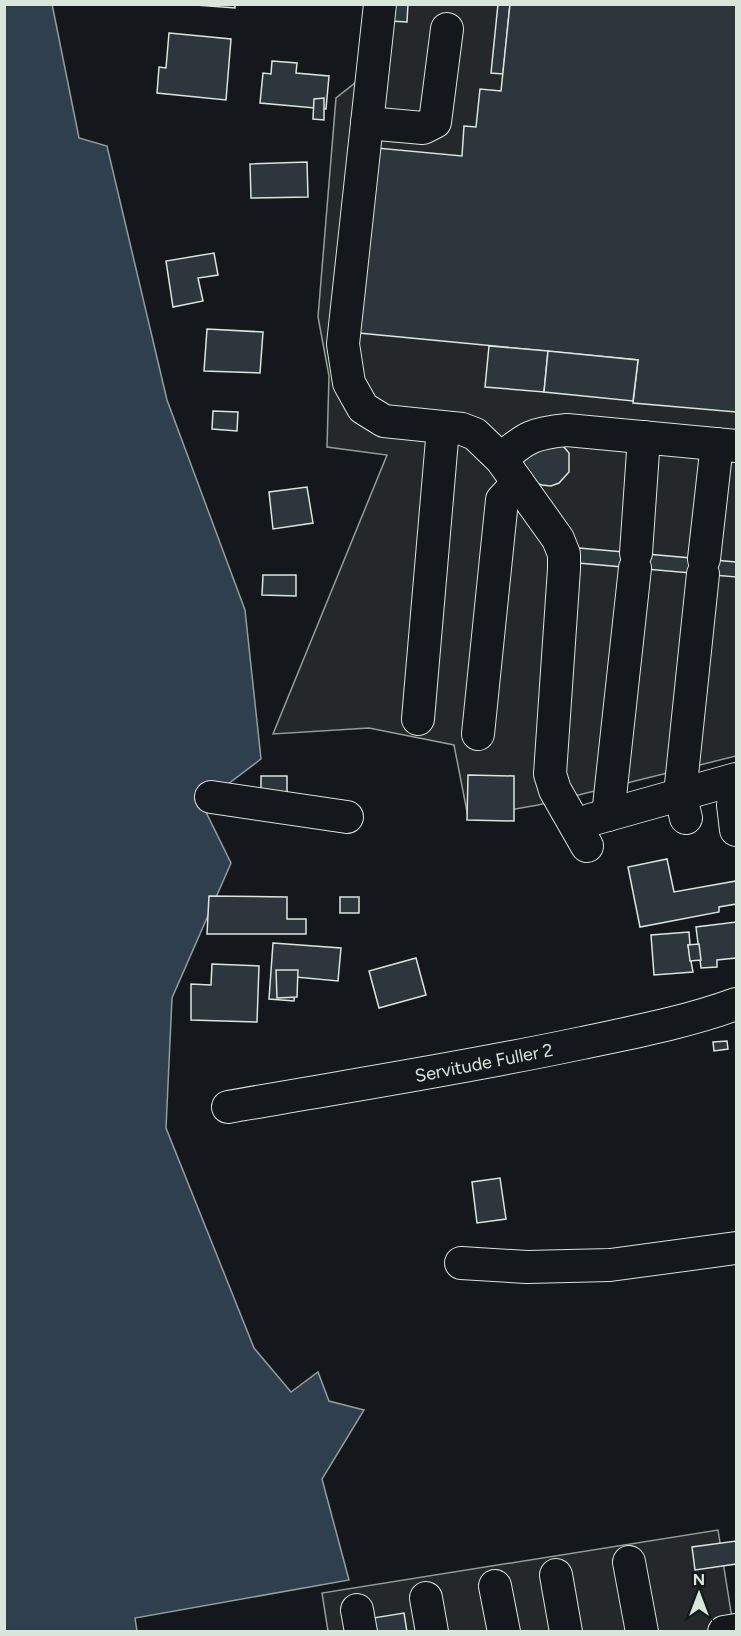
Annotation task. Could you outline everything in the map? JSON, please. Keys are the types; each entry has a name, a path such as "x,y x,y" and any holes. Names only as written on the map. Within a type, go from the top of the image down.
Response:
{"street":[{"path":"380,4 343,344 349,383 363,408 384,421 462,429 475,434 510,471 551,527 564,554 550,774 555,790 581,835 608,815 683,806 736,778"},
{"path":"367,123 423,128 435,122 447,29"},
{"path":"418,719 443,428"},
{"path":"478,734 502,500 520,442 546,432 567,430 727,445 704,566 683,806"},
{"path":"608,815 635,560 644,437"},
{"path":"211,797 347,818"},
{"path":"736,804 733,805 736,830"},
{"name":"Servitude Fuller 2","path":"228,1107 413,1077 500,1060 637,1031 736,1004"},
{"path":"461,1263 527,1267 610,1265 736,1248"},
{"path":"629,1562 642,1632"},
{"path":"556,1575 566,1632"},
{"path":"495,1586 504,1632"},
{"path":"426,1598 432,1632"},
{"path":"724,1632 736,1629"}],"shaded area":[{"path":"365,5 736,5 736,756 538,805 468,817 454,745 369,728 273,734 387,455 327,447 329,376 318,317 336,98 356,82"},
{"path":"718,1530 734,1631 328,1631 322,1593"}],"water":[{"path":"52,4 79,138 107,146 167,400 245,610 261,759 211,797 204,808 231,863 172,998 166,1128 254,1348 291,1392 318,1372 329,1401 364,1410 322,1479 349,1580 135,1618 137,1631 5,1632 4,5"}],"building":[{"path":"182,4 235,4 235,8"},
{"path":"392,4 408,4 407,22 390,21"},
{"path":"498,4 510,4 503,74 491,73"},
{"path":"510,4 736,4 736,412 633,403 638,360 359,333 377,148 462,156 464,126 476,127 480,89 501,91"},
{"path":"169,33 231,39 226,100 157,93 159,67 166,68"},
{"path":"272,61 297,63 296,73 329,76 326,109 260,103 263,73 271,74"},
{"path":"324,98 324,120 313,119 314,99"},
{"path":"307,162 308,197 251,198 250,164"},
{"path":"214,253 218,275 198,278 203,301 173,307 166,261"},
{"path":"207,329 263,332 260,373 204,371"},
{"path":"489,346 548,351 544,392 485,387"},
{"path":"548,351 638,360 633,401 544,392"},
{"path":"213,411 238,412 237,431 212,429"},
{"path":"553,440 569,453 569,472 559,483 551,486 535,483 524,467 523,461 527,450"},
{"path":"307,487 313,523 273,529 269,492"},
{"path":"579,548 736,562 736,577 578,563"},
{"path":"263,575 296,575 296,596 262,595"},
{"path":"468,775 514,776 514,821 467,820"},
{"path":"261,776 287,776 287,804 261,804"},
{"path":"667,859 674,892 736,881 736,904 719,907 719,912 640,927 628,867"},
{"path":"209,896 287,897 287,919 306,919 306,934 207,934"},
{"path":"340,897 359,897 359,913 340,913"},
{"path":"736,922 736,958 717,960 717,967 701,968 696,927"},
{"path":"689,932 690,945 688,945 693,972 654,975 651,935"},
{"path":"273,943 341,948 338,981 296,977 294,1001 269,999"},
{"path":"699,944 701,960 690,961 688,945"},
{"path":"416,958 426,995 379,1008 369,971"},
{"path":"212,964 259,966 257,1022 191,1020 191,984 211,985"},
{"path":"276,970 298,970 297,997 277,998"},
{"path":"727,1041 728,1049 714,1051 713,1042"},
{"path":"500,1178 506,1219 477,1223 472,1182"},
{"path":"736,1541 736,1564 695,1570 692,1547"},
{"path":"404,1613 407,1632 375,1632 373,1618"}]}
